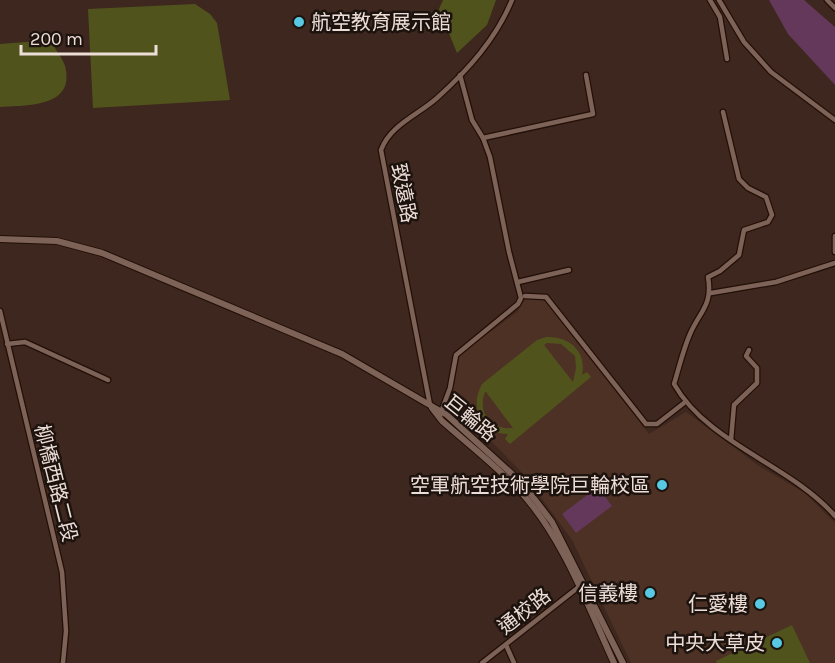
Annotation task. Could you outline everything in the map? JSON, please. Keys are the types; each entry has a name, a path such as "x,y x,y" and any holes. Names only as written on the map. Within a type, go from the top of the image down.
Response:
{"street":[{"name":"致遠路","path":"430,405 381,150 385,139 392,132 436,99 460,75 494,36 512,0"},
{"path":"710,0 720,17 727,59"},
{"path":"719,0 744,42 771,72 835,120"},
{"path":"827,0 835,8"},
{"path":"440,415 450,388 456,355 518,304 521,298 509,252 490,157 483,138 472,120 460,75"},
{"path":"483,138 593,114 586,75"},
{"path":"723,112 740,179 748,188 766,197 772,215 768,222 744,230 739,255 720,271 708,277 711,293 691,333 674,384 684,403 731,440 811,492 835,516"},
{"path":"835,236 833,239 835,252"},
{"path":"0,239 57,241 102,253 342,354 430,405"},
{"path":"711,293 776,282 835,263"},
{"path":"518,282 569,270"},
{"path":"525,296 546,297 646,424 657,424 684,403"},
{"name":"柳橋西路二段","path":"0,311 62,572 66,631 63,663"},
{"path":"8,344 24,342 108,380"},
{"path":"731,440 734,405 757,384 757,368 746,356 749,350"},
{"name":"巨輪路","path":"430,405 518,489 546,525 582,585 623,663"},
{"name":"巨輪路","path":"582,585 614,663"},
{"name":"通校路","path":"482,663 582,585"},
{"path":"506,645 514,663"}],"shaded area":[{"path":"443,0 496,0 487,25 457,53 439,9"},
{"path":"769,0 804,0 835,27 835,85 788,34"},
{"path":"195,4 210,14 217,23 230,100 93,108 88,9"},
{"path":"52,40 65,66 66,80 63,90 46,102 0,107 0,44"},
{"name":"空軍航空技術學院巨輪校區","path":"543,298 649,434 686,412 759,466 805,493 835,523 835,663 631,663 572,540 526,477 451,400 459,355 517,312 525,299"},
{"path":"554,337 569,342 579,352 582,359 582,375 587,372 591,377 510,444 505,439 508,434 490,429 480,418 477,410 478,393 482,384 537,340","holes":["547,343 561,344 575,356 576,368 573,382 544,345","486,392 513,428 498,426 488,419 483,407"]},
{"path":"598,487 612,506 576,533 562,514"},
{"name":"中央大草皮","path":"792,625 810,663 717,663 716,661"}],"place":[{"name":"航空教育展示館","path":"299,22"},
{"name":"空軍航空技術學院巨輪校區","path":"662,485"},
{"name":"信義樓","path":"650,593"},
{"name":"仁愛樓","path":"760,604"},
{"name":"中央大草皮","path":"777,643"}]}
